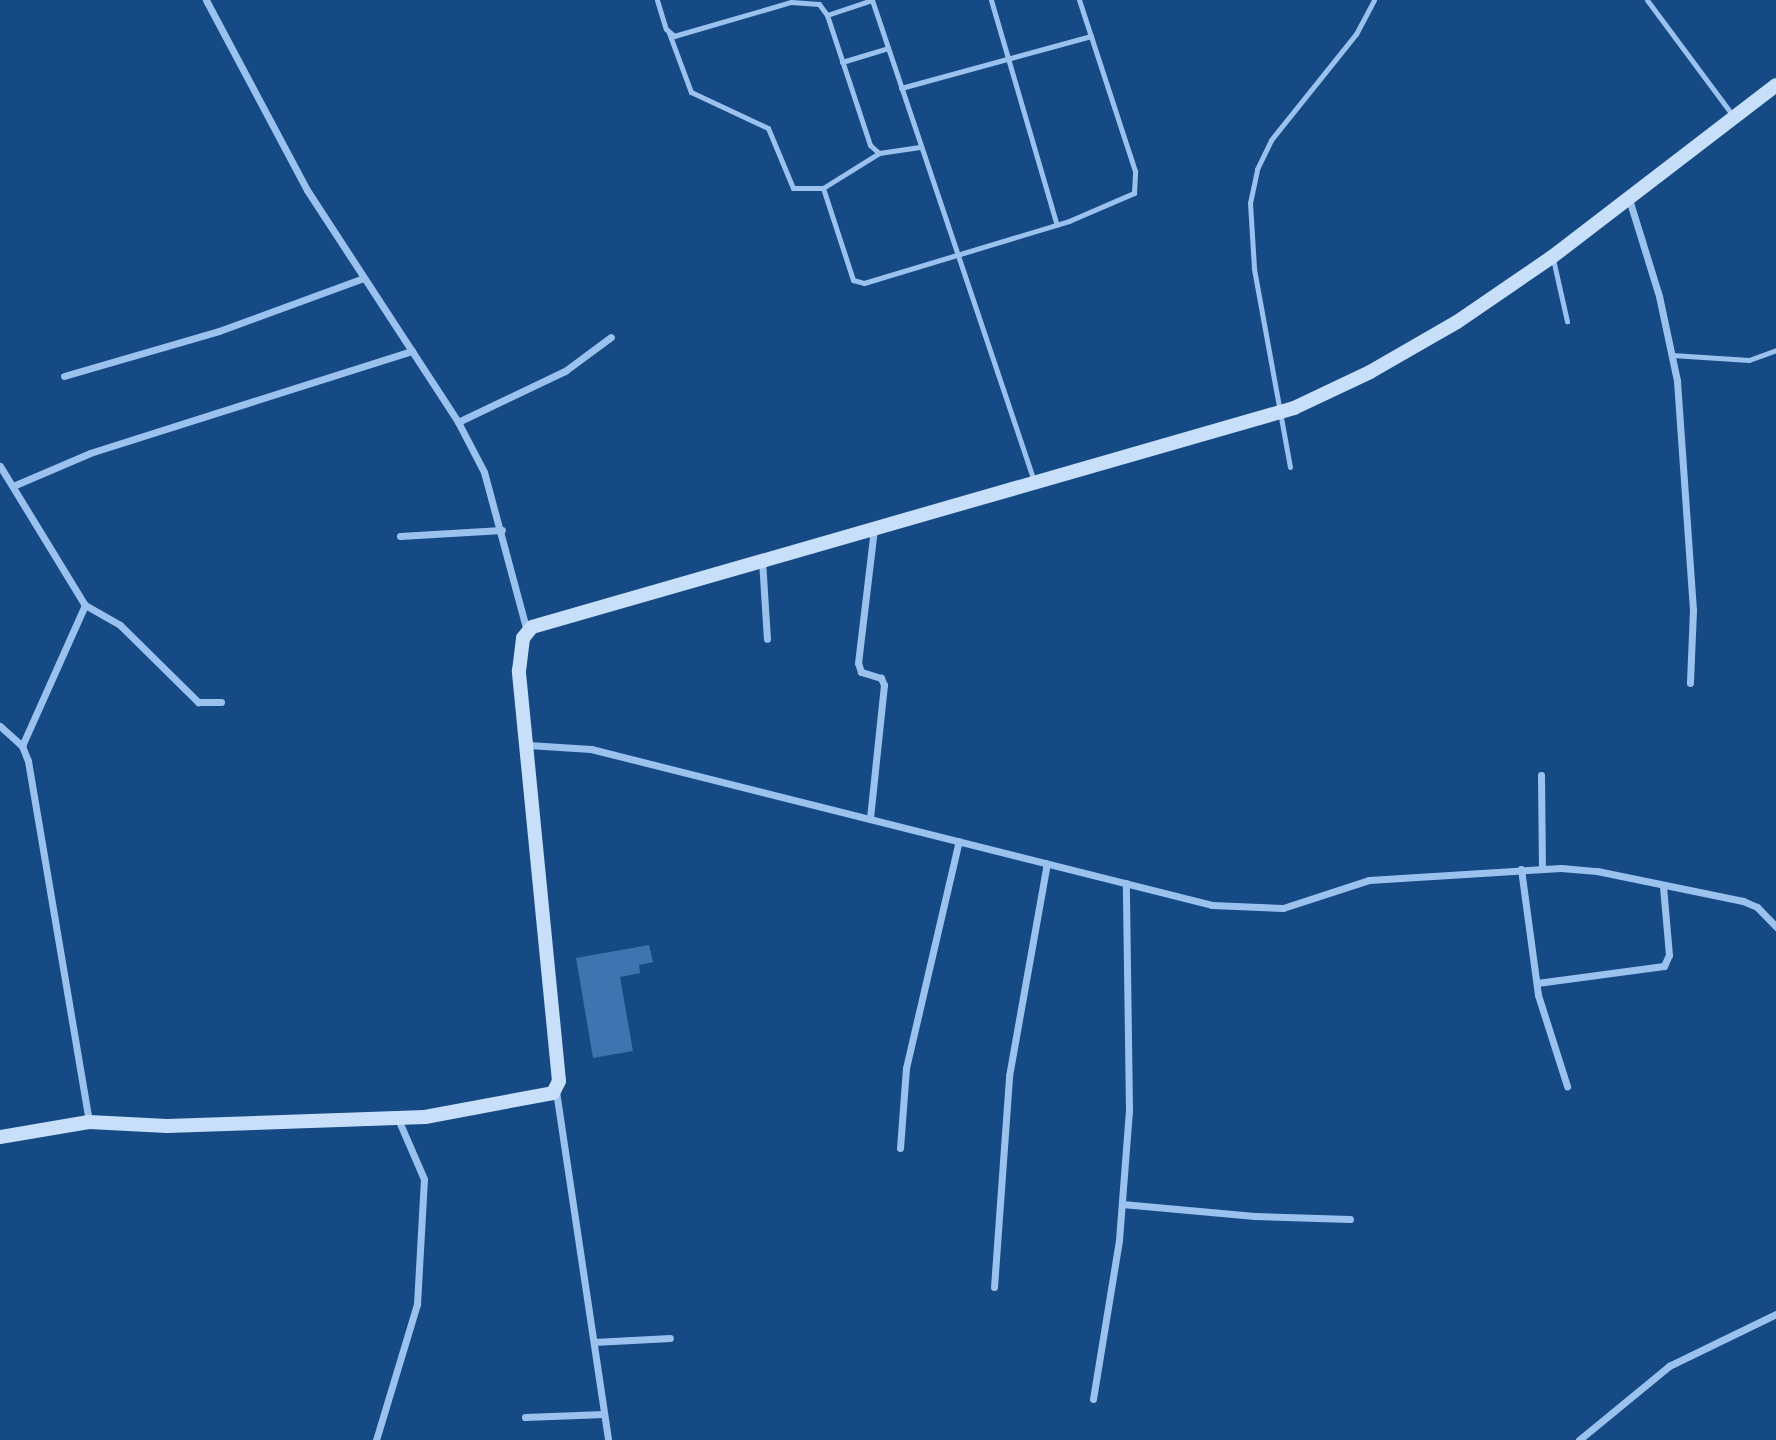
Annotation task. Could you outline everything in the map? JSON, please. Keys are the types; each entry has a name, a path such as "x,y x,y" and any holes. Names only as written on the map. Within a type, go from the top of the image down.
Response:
{"main road":[{"path":"0,1137 89,1122 167,1126 425,1117 556,1091 559,1081 519,671 527,632 541,623 1280,412 1370,372 1457,322 1552,257 1776,85"}],"street":[{"path":"206,0 307,190 458,422 484,472 502,530 527,632"},
{"path":"1629,198 1672,355 1682,431 1693,610 1690,683"},
{"path":"64,376 219,331 364,278"},
{"path":"458,422 565,371 611,337"},
{"path":"13,486 90,453 412,351"},
{"path":"0,466 85,605 120,625 198,702 221,702"},
{"path":"870,818 884,685 881,678 861,672 858,663 874,528"},
{"path":"400,536 502,530"},
{"path":"762,559 767,639"},
{"path":"85,605 22,746 89,1122"},
{"path":"0,726 22,746"},
{"path":"528,745 591,749 1212,905 1267,909 1304,902 1369,880 1542,868 1597,871 1743,901 1757,907 1776,927"},
{"path":"1541,775 1542,868"},
{"path":"900,1148 906,1068 959,841"},
{"path":"994,1287 1014,1040 1046,863"},
{"path":"1521,869 1536,983 1545,1025 1567,1086"},
{"path":"1093,1399 1122,1204 1130,1061 1126,883"},
{"path":"1536,983 1664,966 1669,955 1663,886"},
{"path":"556,1091 608,1440"},
{"path":"376,1440 417,1304 424,1179 398,1118"},
{"path":"1122,1204 1254,1216 1350,1219"},
{"path":"1579,1440 1669,1366 1776,1314"},
{"path":"594,1342 670,1338"},
{"path":"525,1417 604,1414"}],"lane":[{"path":"657,0 691,92 768,128 793,188 823,188 879,153 920,147"},
{"path":"827,15 872,0 1034,481"},
{"path":"991,0 1057,225"},
{"path":"823,188 857,282 958,258 1124,200 1137,185 1079,0"},
{"path":"1290,467 1249,225 1257,169 1271,140 1356,34 1374,0"},
{"path":"1647,0 1734,116"},
{"path":"669,33 682,35 765,9 812,1 827,15 866,136 879,153"},
{"path":"901,88 1091,36"},
{"path":"842,62 888,48"},
{"path":"1552,257 1567,321"},
{"path":"1672,355 1749,360 1776,351"}],"building":[{"path":"649,945 653,962 639,965 640,973 620,977 633,1051 593,1058 576,958"}]}
